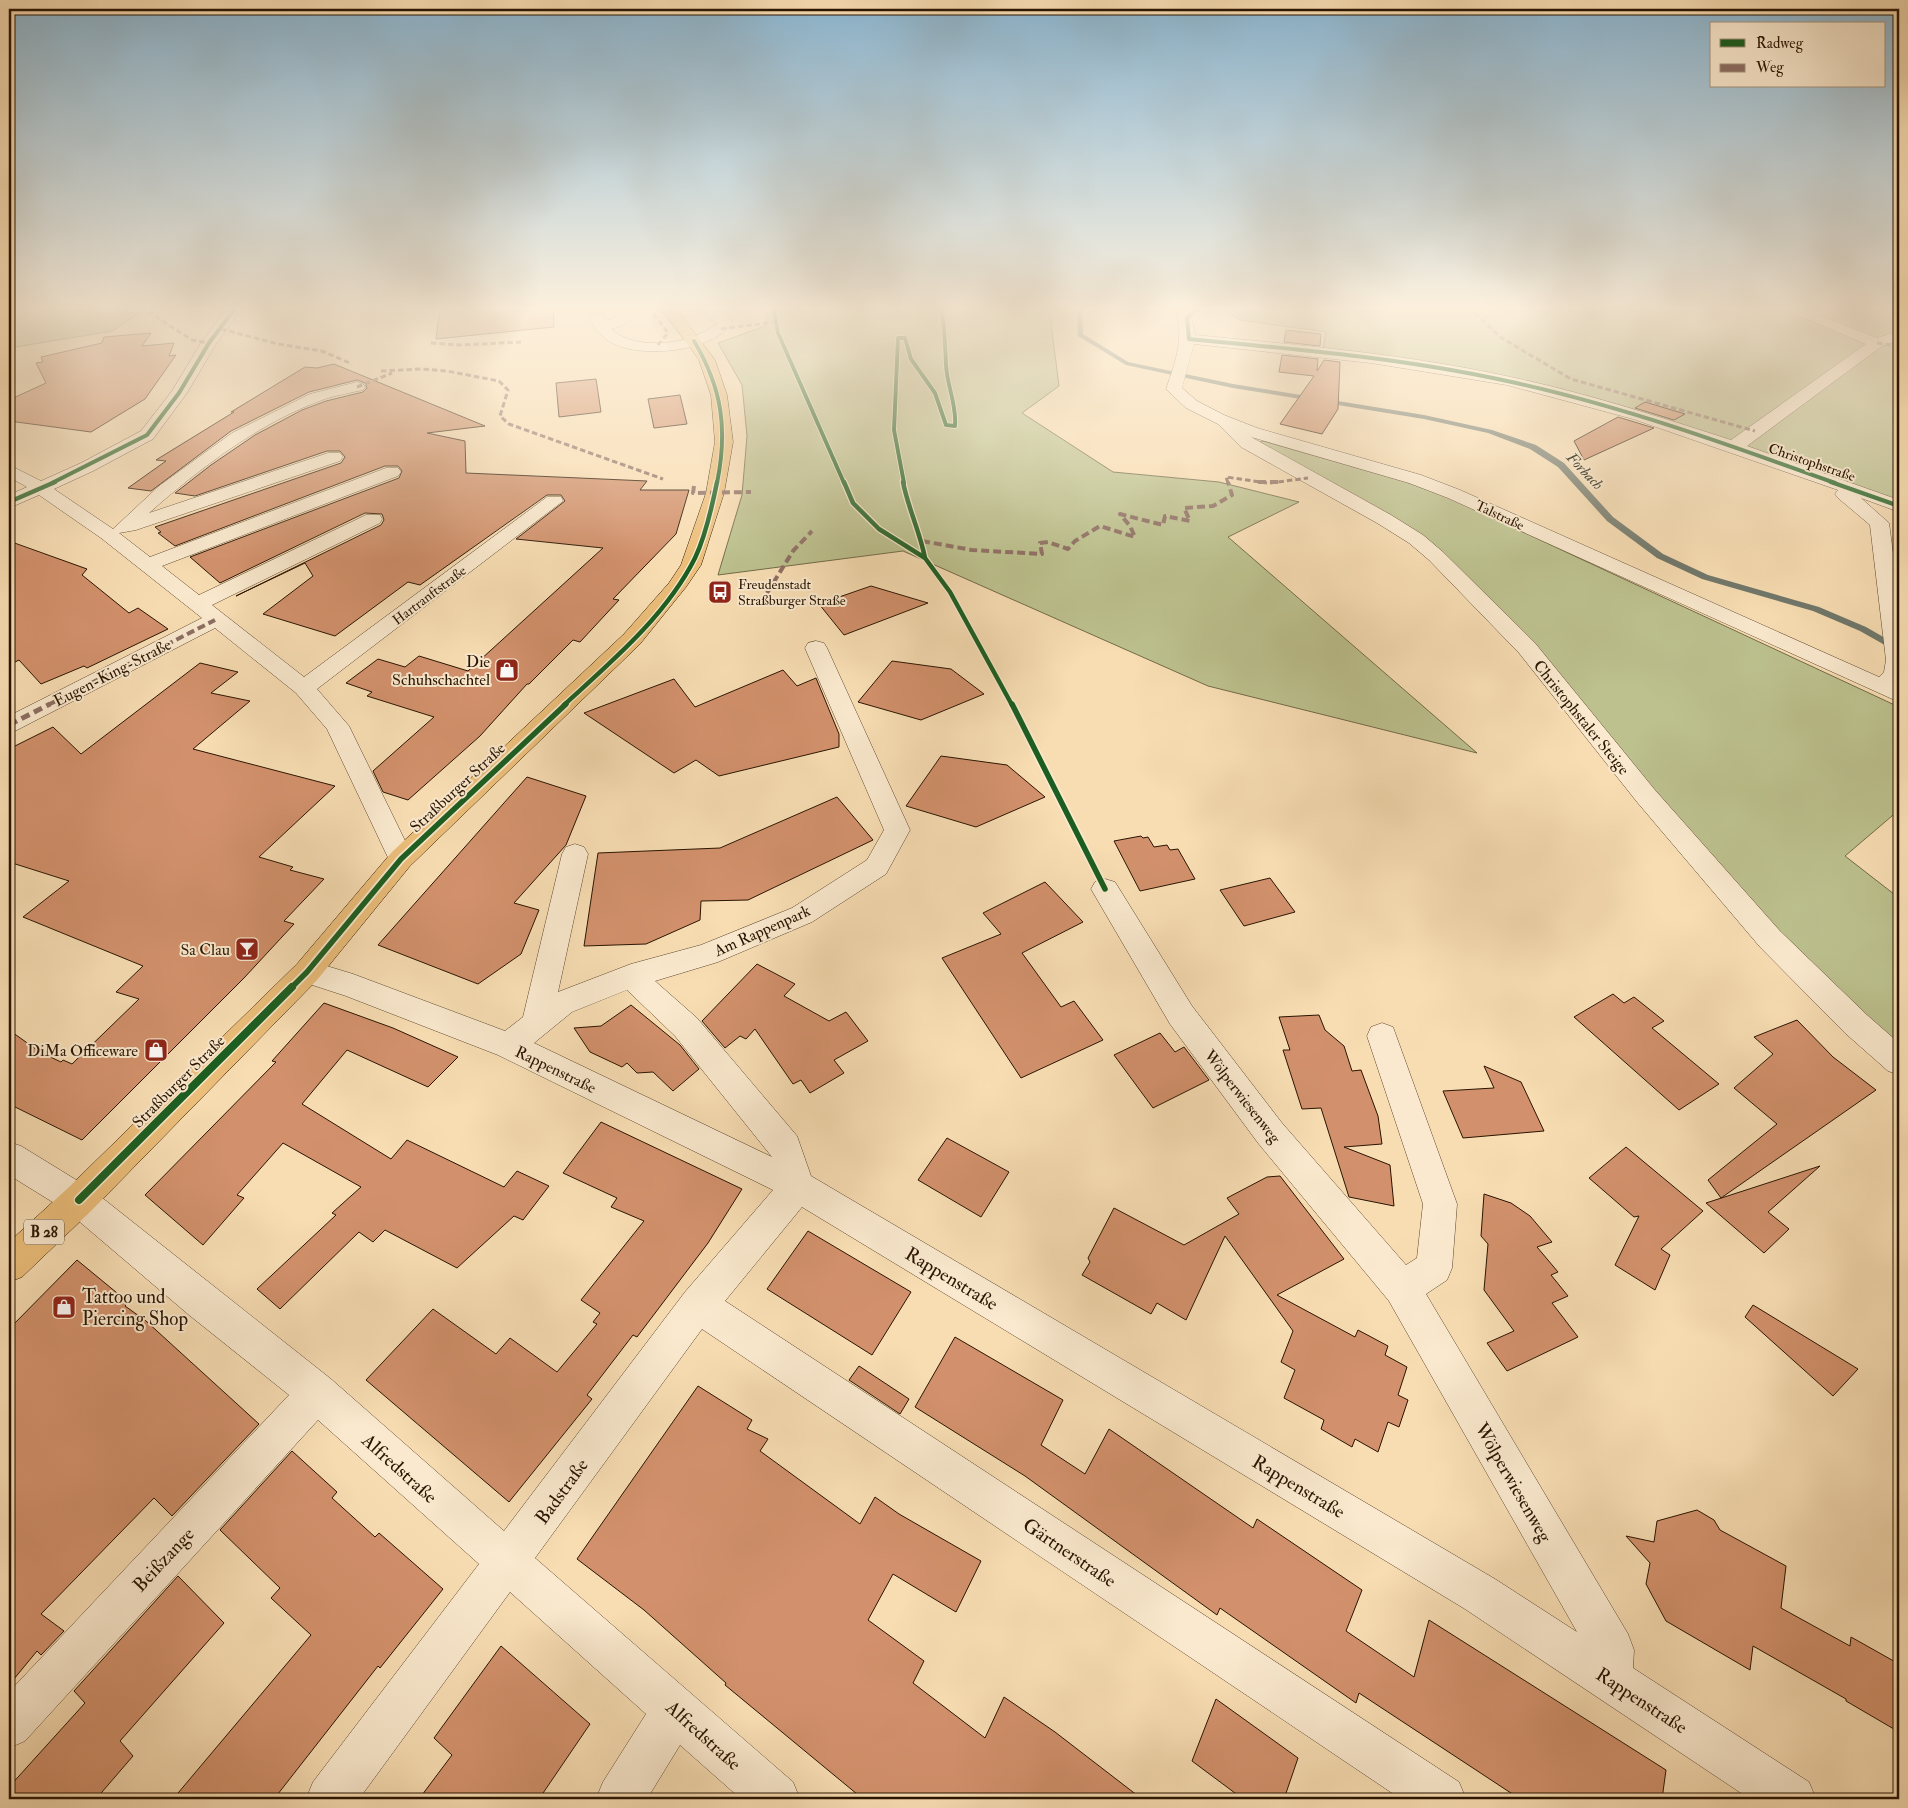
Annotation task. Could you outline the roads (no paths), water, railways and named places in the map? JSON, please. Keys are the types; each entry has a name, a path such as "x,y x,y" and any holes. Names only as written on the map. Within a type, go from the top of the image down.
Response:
{"main road":[{"name":"Straßburger Straße","path":"9,1264 79,1200 307,972 401,859 632,639 676,587 691,566 716,493 724,442 718,391"}],"street":[{"path":"9,502 124,449 147,435 180,391"},
{"path":"115,531 149,502 203,461 259,425 317,396 338,391"},
{"name":"Talstraße","path":"1176,391 1191,404 1224,421 1308,449 1416,479 1454,494 1892,686"},
{"name":"Christophstraße","path":"1545,391 1586,401 1732,448 1899,506"},
{"name":"Christophstraße","path":"1732,448 1810,391"},
{"name":"Christophstaler Steige","path":"1224,421 1247,443 1384,519 1416,539 1436,556 1527,648 1646,796 1770,939 1856,1024 1899,1062"},
{"path":"115,531 334,457"},
{"path":"9,470 115,531 147,565 304,688 337,726 401,859"},
{"path":"147,565 392,472"},
{"path":"1838,484 1845,496 1863,508 1879,523 1897,660 1897,668 1892,686"},
{"name":"Hartranftstraße","path":"304,688 554,501"},
{"path":"196,604 374,519"},
{"path":"1879,523 1899,524"},
{"name":"Eugen-King-Straße","path":"9,725 216,620"},
{"name":"Am Rappenpark","path":"509,1046 561,1003 632,976 708,954 802,915 877,867 897,830 816,648"},
{"path":"536,1024 575,854"},
{"name":"Wölperwiesenweg","path":"1105,889 1181,1015 1270,1133 1402,1288 1612,1650 1610,1679"},
{"name":"Rappenstraße","path":"307,972 353,986 509,1046 798,1186 1480,1594 1610,1679 1783,1797"},
{"path":"632,976 686,1027 786,1146 798,1186"},
{"path":"1382,1036 1440,1204 1434,1268 1402,1288"},
{"name":"Alfredstraße","path":"9,1157 79,1200 202,1302 317,1393 508,1564 776,1799"},
{"name":"Badstraße","path":"330,1799 508,1564 698,1305 798,1186"},
{"name":"Gärtnerstraße","path":"698,1305 1442,1799"},
{"name":"Beißzange","path":"9,1725 317,1393"},
{"path":"620,1799 676,1710"}],"waterway":[{"name":"Forbach","path":"1266,391 1424,417 1490,431 1533,447 1561,465 1610,519 1660,556 1705,577 1816,609 1863,629 1899,650"}],"place":[{"name":"Freudenstadt Straßburger Straße","path":"720,592"},
{"name":"Die Schuhschachtel","path":"507,670"},
{"name":"Sa Clau","path":"247,949"},
{"name":"DiMa Officeware","path":"156,1050"},
{"name":"Tattoo und Piercing Shop","path":"64,1307"}]}
